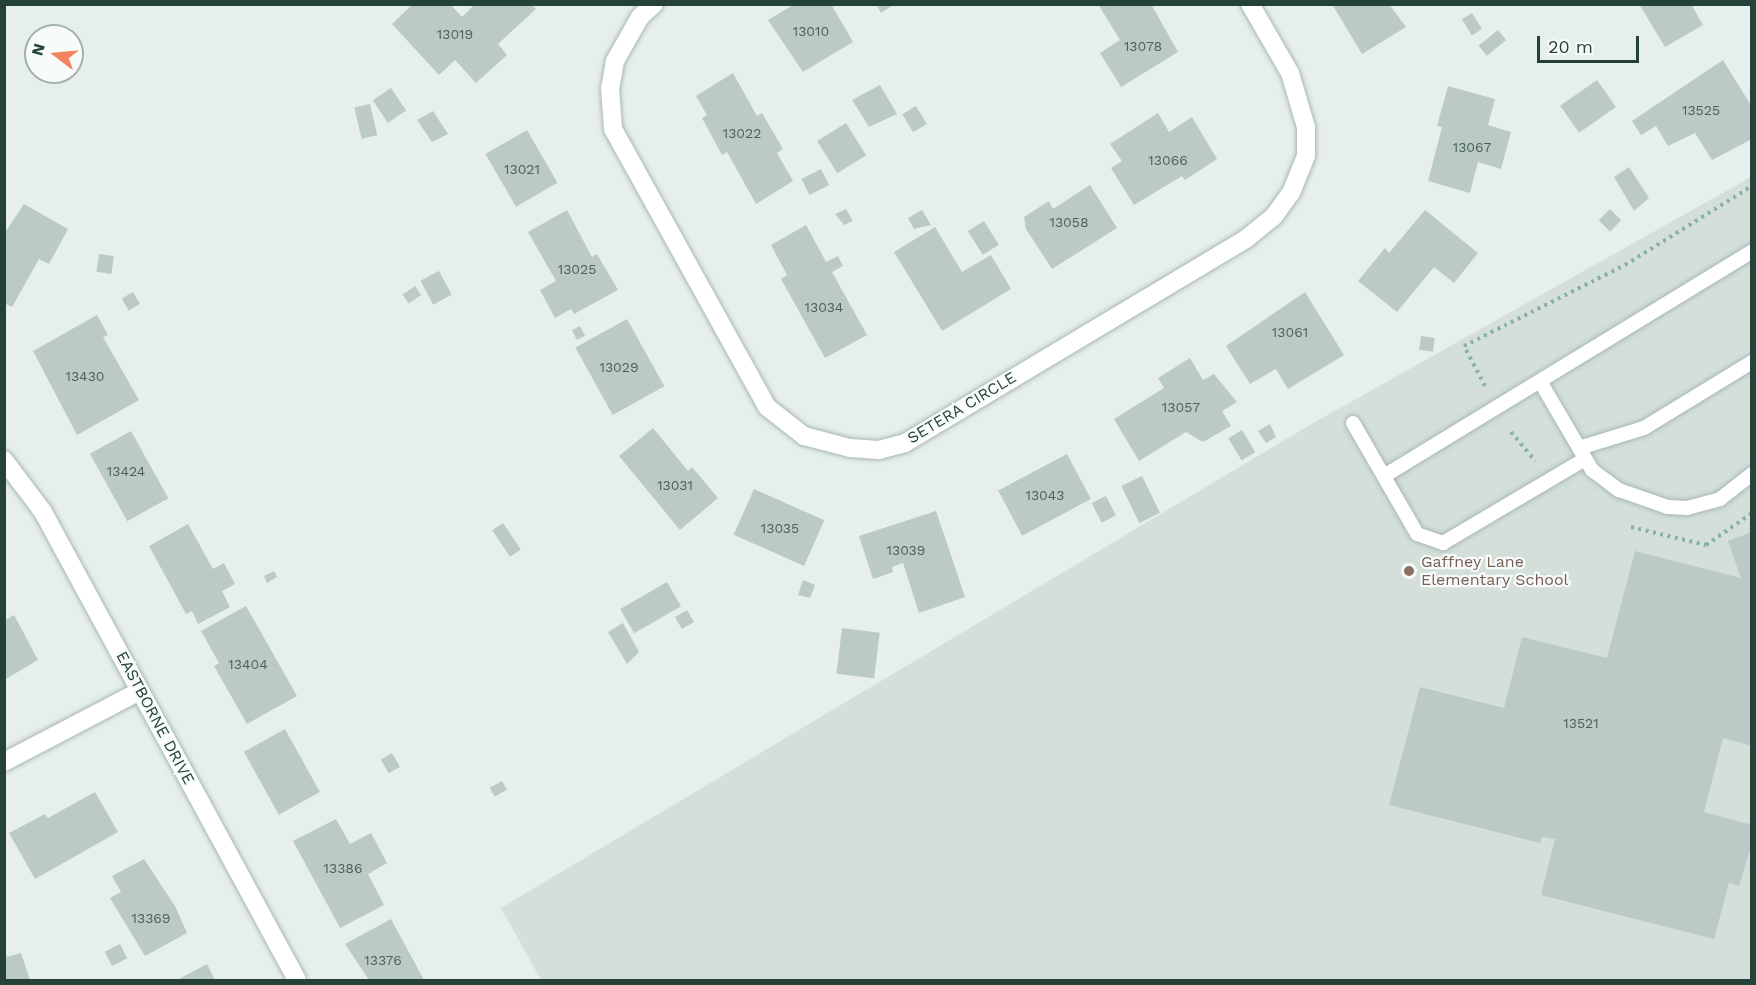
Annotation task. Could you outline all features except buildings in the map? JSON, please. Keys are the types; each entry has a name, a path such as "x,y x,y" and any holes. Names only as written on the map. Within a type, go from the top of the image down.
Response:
{"street":[{"name":"SETERA CIRCLE","path":"654,4 640,17 615,61 610,88 613,129 767,407 804,436 850,448 879,450 905,443 1247,238 1274,216 1291,193 1306,156 1306,127 1290,73 1250,4"},
{"name":"EASTBORNE DRIVE","path":"4,460 43,512 297,981"},
{"path":"4,762 140,691"}],"lane":[{"path":"1384,476 1541,383 1752,250"},
{"path":"1353,423 1417,534 1443,543 1582,454 1644,428 1752,362"},
{"path":"1541,383 1592,470 1619,490 1668,507 1687,508 1720,499 1752,474"}],"path":[{"path":"1490,396 1464,346 1625,265 1752,186"},
{"path":"1510,432 1538,465"}],"shaded area":[{"name":"Gaffney Lane Elementary School","path":"1751,177 1751,980 541,980 501,908 1308,426"}],"place":[{"name":"Gaffney Lane Elementary School","path":"1409,571"}]}
